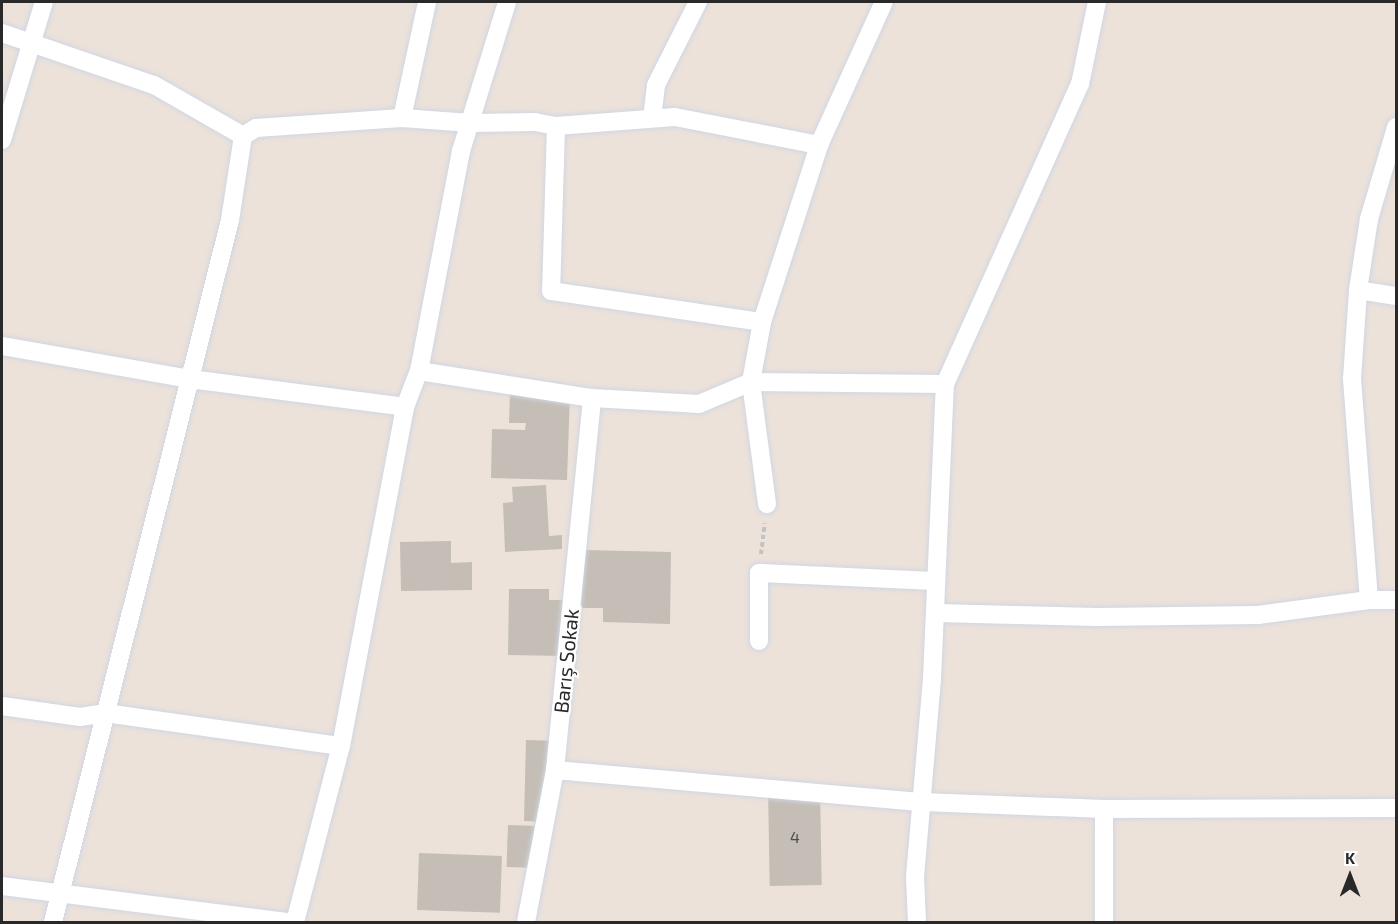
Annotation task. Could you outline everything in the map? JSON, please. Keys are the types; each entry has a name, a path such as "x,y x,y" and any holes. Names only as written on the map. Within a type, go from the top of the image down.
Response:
{"street":[{"path":"2,140 44,2"},
{"path":"402,118 427,2"},
{"path":"295,922 341,746 405,407 418,371 461,151 507,2"},
{"path":"652,118 657,85 698,2"},
{"path":"767,504 751,382 762,322 819,145 884,2"},
{"path":"917,922 915,877 923,802 935,613 945,384 1080,84 1097,2"},
{"path":"2,33 154,85 243,136"},
{"path":"53,922 62,894 105,713 230,220 243,136 256,128 402,118 471,123 535,122 556,126 675,117 819,145"},
{"path":"556,126 551,291 762,322"},
{"path":"1369,600 1352,379 1358,290 1369,219 1396,127"},
{"path":"1358,290 1396,296"},
{"path":"2,346 190,379 405,407"},
{"path":"418,371 592,398 699,404 751,382 945,384"},
{"name":"Barış Sokak","path":"526,922 555,770 592,398"},
{"path":"759,641 759,573 936,581"},
{"path":"935,613 1097,617 1258,615 1369,600 1396,600"},
{"path":"2,706 80,717 105,713 341,746"},
{"path":"555,770 923,802 1104,809 1396,808"},
{"path":"1104,809 1104,922"},
{"path":"2,886 286,922"}],"path":[{"path":"759,573 767,504"}],"building":[{"path":"510,391 570,393 567,480 491,478 492,429 525,430 526,423 509,423"},
{"path":"546,485 549,536 562,535 562,549 505,552 503,503 513,502 512,487"},
{"path":"451,541 451,563 472,562 472,590 401,591 400,542"},
{"path":"582,550 671,552 670,624 603,622 603,608 581,608"},
{"path":"509,589 549,589 549,600 564,600 564,656 508,655"},
{"path":"526,740 558,741 546,822 524,821"},
{"path":"820,787 822,885 770,886 768,788"},
{"path":"508,825 546,826 545,868 507,867"},
{"path":"419,853 502,856 500,913 417,910"}]}
